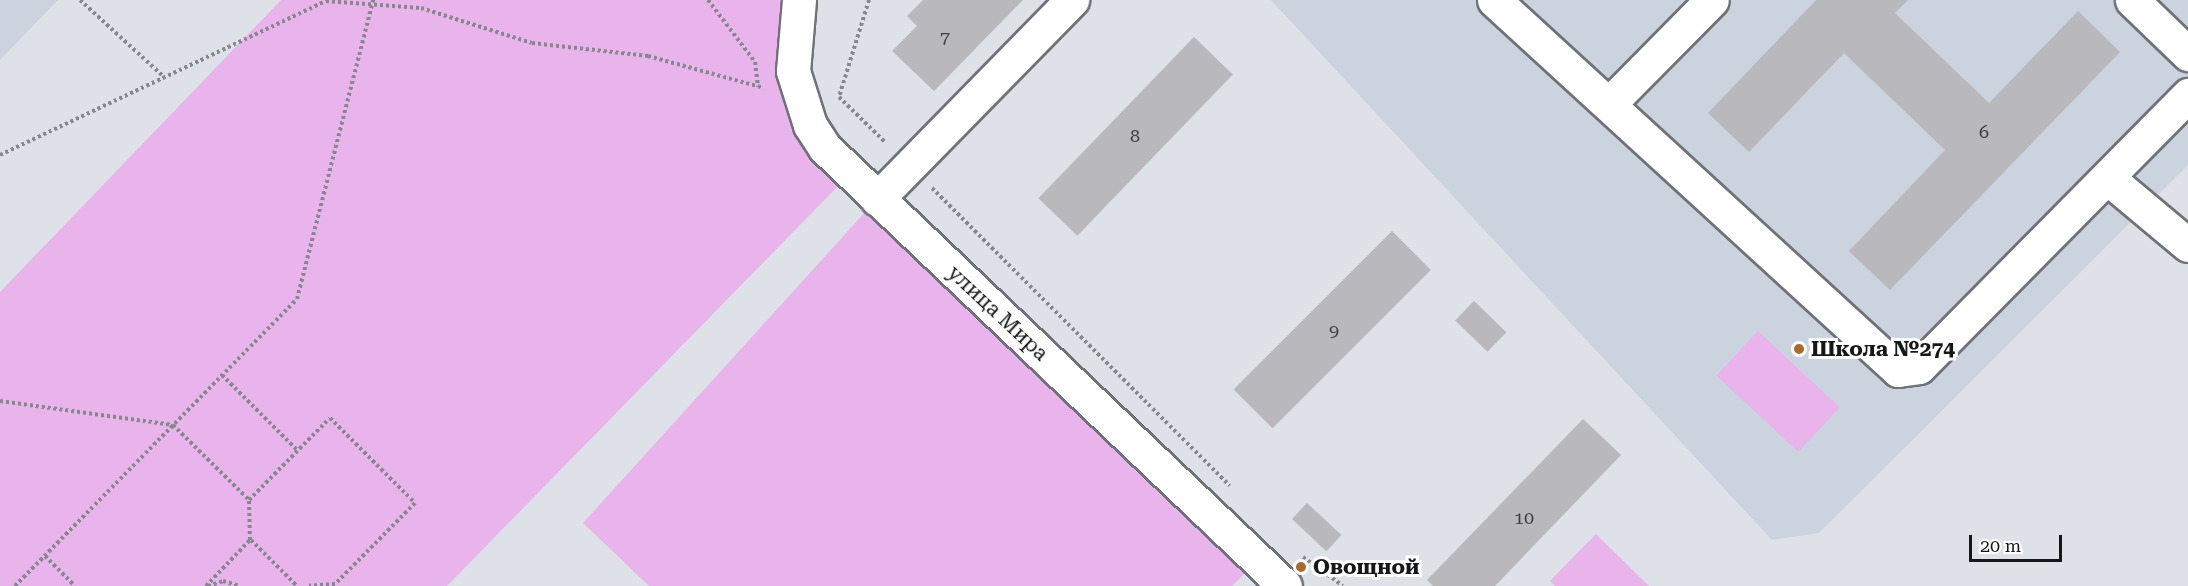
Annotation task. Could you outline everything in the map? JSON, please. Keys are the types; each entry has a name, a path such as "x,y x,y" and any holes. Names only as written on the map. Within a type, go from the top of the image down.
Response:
{"street":[{"name":"улица Мира","path":"799,0 792,42 800,98 825,148 1285,586"},
{"path":"877,199 1072,0"},
{"path":"1494,0 1898,370 1919,367 2109,179 2188,95"},
{"path":"1609,104 1712,0"},
{"path":"2132,0 2188,54"},
{"path":"2109,179 2188,245"}],"path":[{"path":"80,0 164,77"},
{"path":"708,0 755,62 758,87"},
{"path":"869,0 839,97 1240,496"},
{"path":"0,155 326,1 372,2 421,8 532,43 648,56 800,98"},
{"path":"15,586 297,299 372,2"},
{"path":"222,375 297,451"},
{"path":"0,401 173,425 249,500 250,540 297,586"},
{"path":"249,500 330,418 415,503 335,584 309,586"},
{"path":"206,586 250,540"},
{"path":"45,556 75,586"},
{"path":"1317,562 1343,586"},
{"path":"206,586 223,581 240,586"}],"shaded area":[{"path":"0,0 58,0 0,60"},
{"path":"281,0 781,0 778,67 841,183 447,586 0,586 0,292"},
{"name":"Школа №274","path":"1271,0 2188,0 2188,165 1819,533 1772,540"},
{"path":"877,199 1257,561 1232,586 649,586 583,523"},
{"path":"1758,331 1840,407 1798,452 1716,376"},
{"path":"1596,534 1649,586 1555,586 1550,581"}],"building":[{"path":"923,0 1023,0 934,91 892,51 917,26 907,16"},
{"name":"Школа №274","path":"1816,0 1908,0 1895,13 1989,103 2078,11 2120,52 1890,290 1849,251 1945,150 1844,53 1749,152 1708,113"},
{"path":"1194,37 1233,75 1077,236 1038,198"},
{"path":"1392,231 1431,270 1272,428 1234,389"},
{"path":"1474,301 1506,332 1488,352 1455,320"},
{"path":"1583,419 1621,455 1495,586 1433,586 1427,580"},
{"path":"1307,503 1341,535 1326,551 1292,519"}],"place":[{"name":"Школа №274","path":"1799,349"},
{"name":"Овощной","path":"1301,567"}]}
